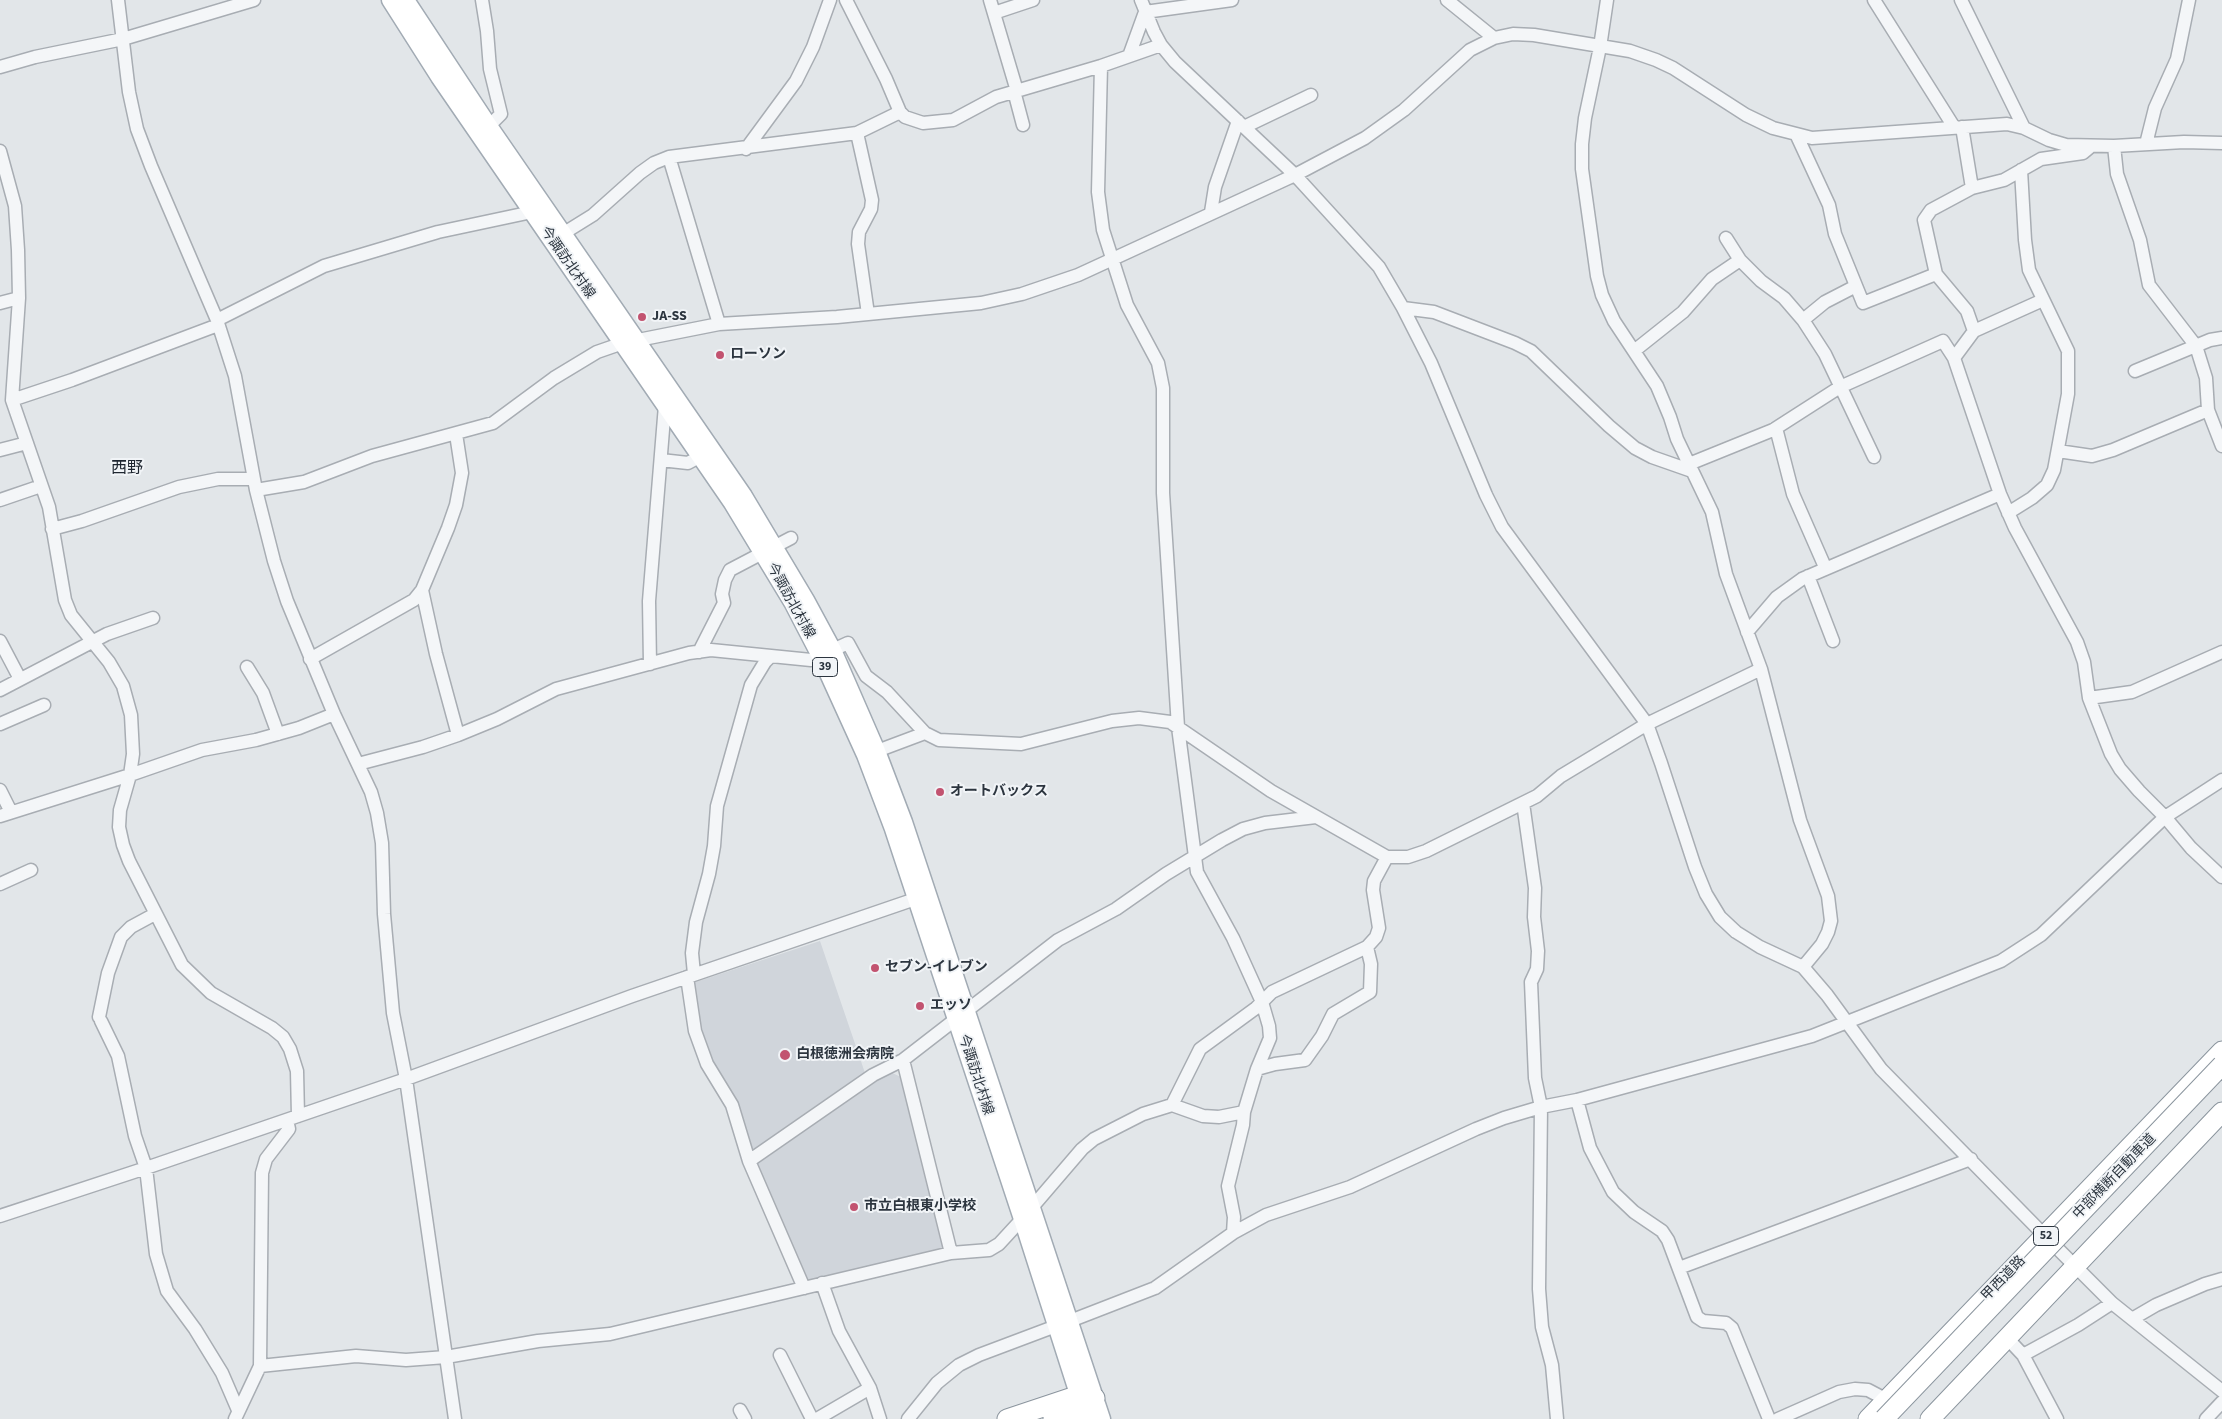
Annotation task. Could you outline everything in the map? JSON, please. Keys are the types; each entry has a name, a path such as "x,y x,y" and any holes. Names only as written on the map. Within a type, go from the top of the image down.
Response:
{"highway":[{"name":"甲西道路","path":"1868,1419 2222,1051"},
{"name":"中部横断自動車道","path":"1884,1419 2222,1065"},
{"name":"中部横断自動車道","path":"1894,1419 2222,1076"},
{"path":"1930,1419 2222,1112"},
{"path":"1007,1419 1086,1405"},
{"path":"1053,1419 1086,1405"}],"main road":[{"name":"今諏訪北村線","path":"390,0 439,77 532,212 558,237"},
{"name":"今諏訪北村線","path":"406,0 489,126 558,237 630,341 722,463 827,653 877,751 962,1016 1022,1220 1063,1324"},
{"name":"今諏訪北村線","path":"630,341 665,405 770,550"},
{"name":"今諏訪北村線","path":"827,653 865,755 922,896"},
{"name":"今諏訪北村線","path":"962,1016 1033,1206 1086,1405 1102,1419"}],"street":[{"path":"118,0 130,92 137,129 150,166 217,323 235,376 267,538 287,602 334,714 370,792 381,832 389,978 406,1079 455,1419"},
{"path":"0,67 35,57 123,40 254,0"},
{"path":"482,0 490,69 501,114 489,126"},
{"path":"746,149 796,81 813,47 830,0"},
{"path":"846,0 900,112 905,117 923,123 954,120 996,97 1101,66 1161,45"},
{"path":"990,0 1016,91 1023,125"},
{"path":"994,13 1033,0"},
{"path":"1143,6 1232,0"},
{"path":"1447,0 1460,5 1494,38"},
{"path":"1607,0 1600,47 1585,118 1582,169 1598,276 1602,295 1614,321 1656,386 1670,417 1677,439 1712,512 1726,574 1761,669 1800,820 1831,908 1828,932 1804,967"},
{"path":"1874,0 1958,127 1972,188"},
{"path":"1960,0 2024,128"},
{"path":"2146,144 2155,108 2176,59 2189,0"},
{"path":"1143,6 1161,45 1175,62 1295,175 1379,267 1403,308 1431,363 1486,495 1502,526 1646,724 1661,763 1695,867 1712,906 1720,917 1736,932 1760,947 1804,967 1881,1069 2075,1266 2132,1320 2222,1390"},
{"path":"1130,56 1143,6"},
{"path":"52,529 82,522 179,487 218,479 255,484 304,482 372,456 493,423 554,378 597,352 630,341 719,324 868,314 980,303 1022,294 1078,275 1211,212 1295,175 1382,126 1404,110 1470,50 1494,38 1513,34 1534,35 1630,51 1674,68 1746,115 1773,128 1797,136 1812,138 1844,137 2007,124 2024,128 2066,145 2114,146 2222,143"},
{"path":"1101,66 1098,192 1102,230 1128,305 1158,363 1163,388 1163,493 1178,726 1197,872 1233,938 1262,1002 1270,1026 1270,1038 1257,1069 1244,1112 1228,1186 1234,1217 1233,1233"},
{"path":"1211,212 1215,187 1241,124 1311,95"},
{"path":"558,237 593,215 640,173 654,163 669,157 681,154 746,149 857,133 900,112"},
{"path":"857,133 872,200 871,209 859,232 858,244 868,314"},
{"path":"1797,136 1829,205 1835,234 1863,303 1936,274"},
{"path":"2051,158 2055,142"},
{"path":"1974,331 1966,311 1936,274 1924,220 1931,210 1972,188 2004,180 2042,159 2083,153 2092,146"},
{"path":"2114,146 2117,174 2140,240 2149,285 2196,346 2206,378 2208,410 2222,446"},
{"path":"0,151 15,206 19,298 8,399 26,442 49,507 65,600 72,615 109,662 123,686 131,715 133,754 130,775 120,810 120,827 129,861 182,965 211,994 272,1028 283,1037 290,1049 297,1071 289,1129 266,1159 262,1173 260,1366 237,1414"},
{"path":"669,157 719,324"},
{"path":"2008,513 2032,498 2047,484 2054,470 2068,394 2068,350 2029,270 2025,240 2021,170"},
{"path":"8,399 72,380 217,323 324,266 438,232 532,212"},
{"path":"1726,238 1740,260 1761,281 1784,298 1803,320 1825,354 1874,457"},
{"path":"1634,351 1683,312 1712,279 1740,260"},
{"path":"1803,320 1825,302 1856,286"},
{"path":"0,303 19,298"},
{"path":"1954,358 1974,331 2043,300"},
{"path":"1403,308 1434,312 1515,343 1530,352 1635,448 1652,458 1690,468 1776,428 1840,387 1943,341 1954,358 2008,513 2077,642 2084,662 2089,698 2104,738 2120,769 2191,848 2222,877"},
{"path":"2135,371 2210,340 2222,338"},
{"path":"650,664 649,600 665,405"},
{"path":"2058,452 2092,456 2113,450 2208,410"},
{"path":"1776,428 1793,494 1825,567"},
{"path":"310,658 414,600 422,590 456,505 462,473 456,434"},
{"path":"0,450 26,442"},
{"path":"661,460 688,463 701,456"},
{"path":"0,500 42,486"},
{"path":"1747,632 1777,597 1808,576 1825,567 2000,494"},
{"path":"699,652 724,603 722,594 725,580 730,570 791,538"},
{"path":"1808,576 1833,641"},
{"path":"422,590 436,654 458,735"},
{"path":"0,690 107,634 154,618"},
{"path":"0,641 20,679"},
{"path":"358,764 423,747 458,735 556,689 650,664 712,650 811,660 848,643 866,676 887,692 925,733 939,740 1021,744 1112,721 1140,718 1170,722 1271,791 1387,858 1408,857 1537,796 1561,776 1646,724 1761,669"},
{"path":"2089,698 2132,692 2222,652"},
{"path":"771,656 765,662 751,685 717,806 714,846 709,874 696,922 691,976 695,1031 707,1064 732,1105 749,1161 804,1288"},
{"path":"247,666 263,693 278,734"},
{"path":"0,724 44,705"},
{"path":"0,790 5,814 130,775 202,750 278,734 334,714"},
{"path":"877,751 925,733"},
{"path":"908,1419 937,1383 959,1365 979,1354 1156,1288 1233,1233 1266,1215 1350,1187 1476,1128 1541,1107 1577,1100 1812,1036 2001,962 2041,935 2165,817 2222,780"},
{"path":"1523,803 1535,888 1534,917 1538,951 1537,969 1531,982 1531,1014 1535,1078 1541,1107 1540,1289 1542,1327 1552,1364 1557,1419"},
{"path":"749,1161 873,1075 903,1060 1058,940 1116,909 1166,874 1243,829 1265,823 1316,817"},
{"path":"1172,1105 1200,1049 1262,1002 1272,992 1367,947 1376,937 1379,928 1373,890 1374,880 1387,858"},
{"path":"0,884 31,870"},
{"path":"0,1216 406,1079 691,976 922,896"},
{"path":"155,914 131,926 121,937 108,973 100,1019 118,1056 135,1136 146,1168 156,1254 167,1291 195,1329 222,1373 237,1414"},
{"path":"1257,1069 1275,1064 1305,1060 1322,1036 1333,1014 1370,992 1371,964 1367,947"},
{"path":"903,1060 951,1253"},
{"path":"1577,1100 1590,1148 1604,1177 1622,1202 1662,1231 1698,1316 1703,1320 1726,1323 1732,1328 1769,1419"},
{"path":"260,1366 356,1356 406,1360 446,1357 538,1341 610,1334 951,1253 989,1250 999,1244 1022,1220 1082,1149 1094,1139 1143,1114 1172,1105 1203,1116 1219,1117 1244,1112"},
{"path":"1679,1268 1970,1159"},
{"path":"2132,1320 2156,1305 2222,1278"},
{"path":"822,1284 842,1339 870,1388 880,1419"},
{"path":"2023,1355 2078,1325 2112,1303"},
{"path":"2008,1338 2023,1355 2057,1419"},
{"path":"780,1355 812,1419"},
{"path":"817,1419 870,1388"},
{"path":"1778,1419 1839,1392 1855,1389 1868,1390 1888,1400"},
{"path":"2206,1419 2222,1402"}],"shaded area":[{"name":"白根徳洲会病院","path":"820,941 865,1073 751,1154 732,1103 702,1038 693,983"},
{"name":"市立白根東小学校","path":"888,1071 903,1078 951,1253 804,1288 749,1161"}],"place":[{"name":"JA-SS","path":"642,317"},
{"name":"ローソン","path":"720,355"},
{"name":"オートバックス","path":"940,792"},
{"name":"セブン-イレブン","path":"875,968"},
{"name":"エッソ","path":"920,1006"},
{"name":"白根徳洲会病院","path":"785,1055"},
{"name":"市立白根東小学校","path":"854,1207"}],"district":[{"name":"西野","path":"127,469"}]}
